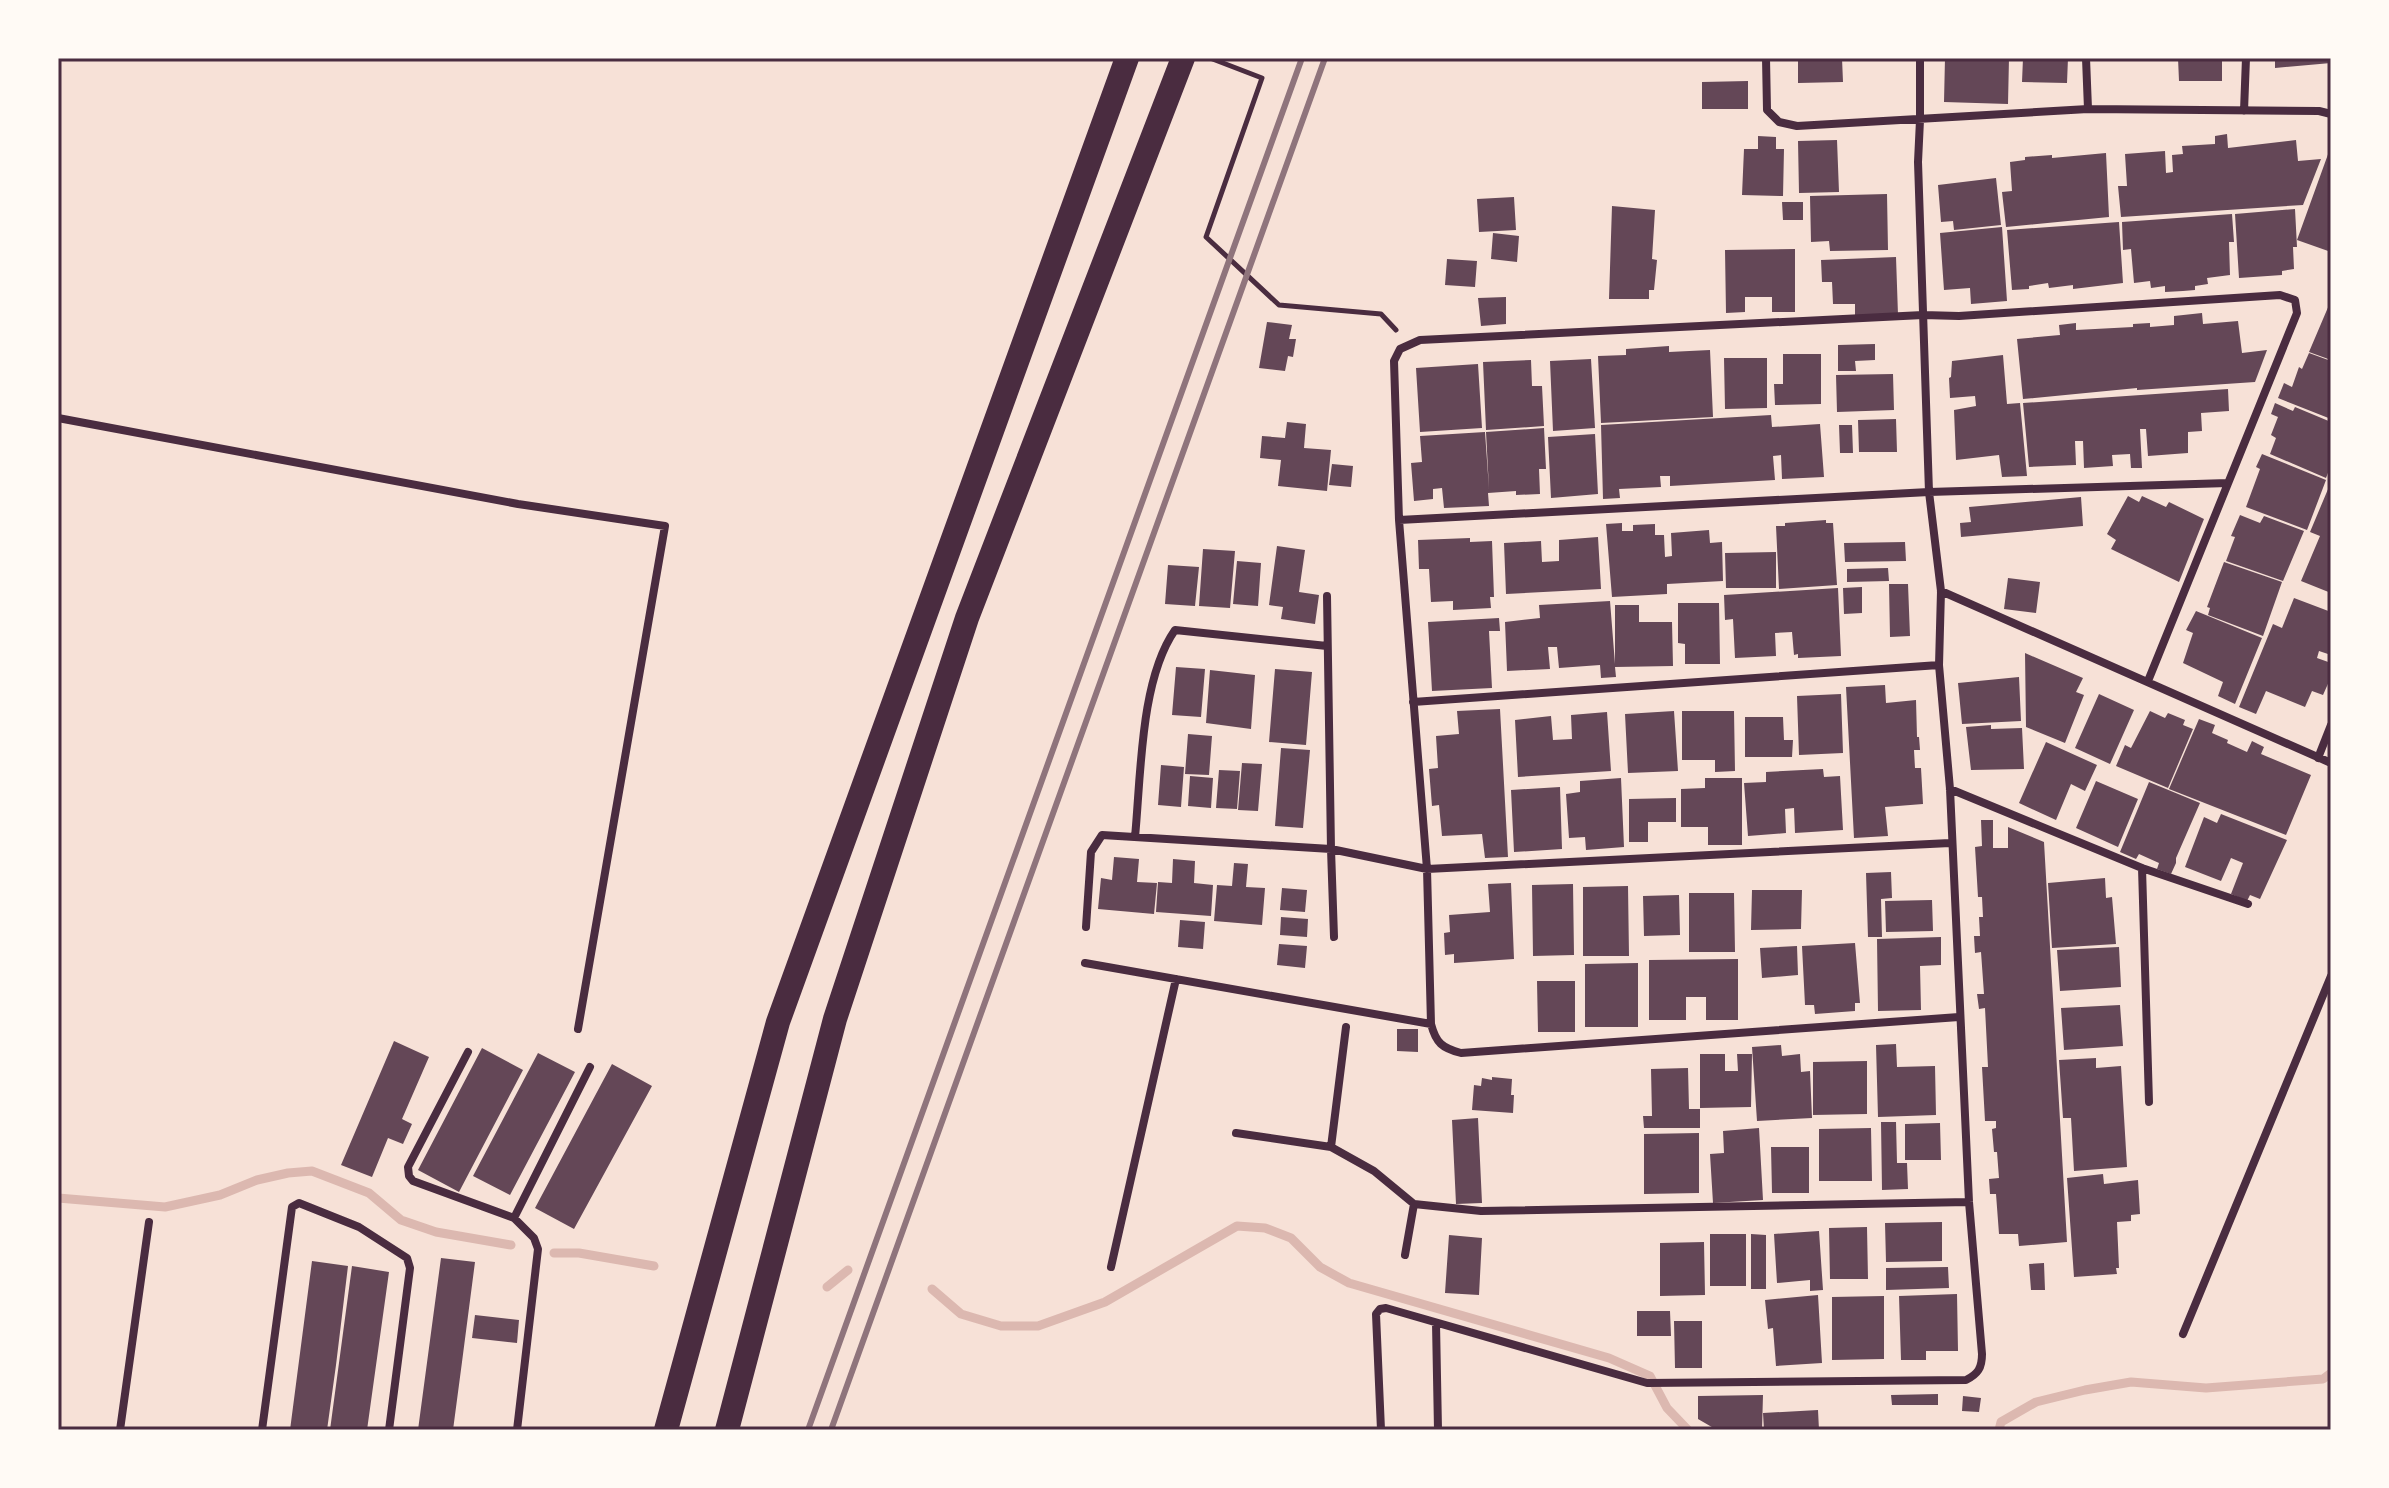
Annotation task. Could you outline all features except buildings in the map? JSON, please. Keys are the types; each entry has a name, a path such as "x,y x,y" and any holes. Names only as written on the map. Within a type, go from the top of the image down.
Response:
{"highway":[{"path":"666,1430 778,1022 1127,58"},
{"path":"727,1430 835,1019 962,632 1183,58"}],"street":[{"path":"1766,58 1767,110 1779,122 1797,126 2088,109 2319,111 2331,114"},
{"path":"1381,1430 1376,1314 1386,1308 1647,1383 1966,1380 1976,1375 1982,1363 1969,1202 1950,843 1950,789 1939,665 1941,591 1929,492 1918,162 1920,58"},
{"path":"2086,58 2088,109"},
{"path":"2244,111 2246,58"},
{"path":"1959,1017 1461,1053 1443,1048 1435,1038 1431,1024 1427,869 1399,520 1394,361 1400,349 1420,340 1923,315 1959,316 2280,295 2295,300 2297,313 2148,681"},
{"path":"58,418 518,504 665,526 578,1029"},
{"path":"1399,520 1929,492 2228,483"},
{"path":"1941,591 2331,763"},
{"path":"1327,596 1334,937"},
{"path":"1135,837 1149,693 1165,645 1175,630 1327,646"},
{"path":"1413,702 1939,665"},
{"path":"2318,758 2331,725"},
{"path":"1950,789 2142,868 2248,904"},
{"path":"1086,927 1091,852 1102,835 1331,849 1427,869 1950,843"},
{"path":"2142,868 2149,1102"},
{"path":"1085,963 1431,1024"},
{"path":"2183,1334 2331,976"},
{"path":"1111,1267 1176,979"},
{"path":"1331,1147 1346,1027"},
{"path":"468,1052 408,1167 409,1176 413,1181 514,1218 534,1238 538,1249 517,1430"},
{"path":"514,1218 590,1067"},
{"path":"1236,1133 1331,1147 1374,1171 1414,1204 1481,1211 1969,1202"},
{"path":"262,1430 292,1207 299,1203 359,1227 407,1258 410,1268 389,1430"},
{"path":"1405,1255 1414,1204"},
{"path":"120,1430 149,1222"},
{"path":"1436,1323 1438,1430"}],"path":[{"path":"1210,58 1262,78 1206,237 1279,305 1381,314 1410,344"}],"waterway":[{"path":"58,1198 165,1207 220,1195 257,1180 312,1171 369,1193 401,1220 436,1232 511,1245"},
{"path":"932,1289 961,1314 1001,1326 1038,1326 1105,1302 1237,1226 1265,1228 1291,1238 1320,1267 1349,1283 1609,1358 1650,1376 1667,1408 1688,1430"},
{"path":"554,1253 579,1253 654,1266"},
{"path":"827,1287 848,1270"},
{"path":"1999,1430 2001,1422 2036,1402 2131,1382 2206,1388 2323,1379 2331,1373"}],"railway":[{"path":"808,1430 1302,58"},
{"path":"831,1430 1325,58"}]}
